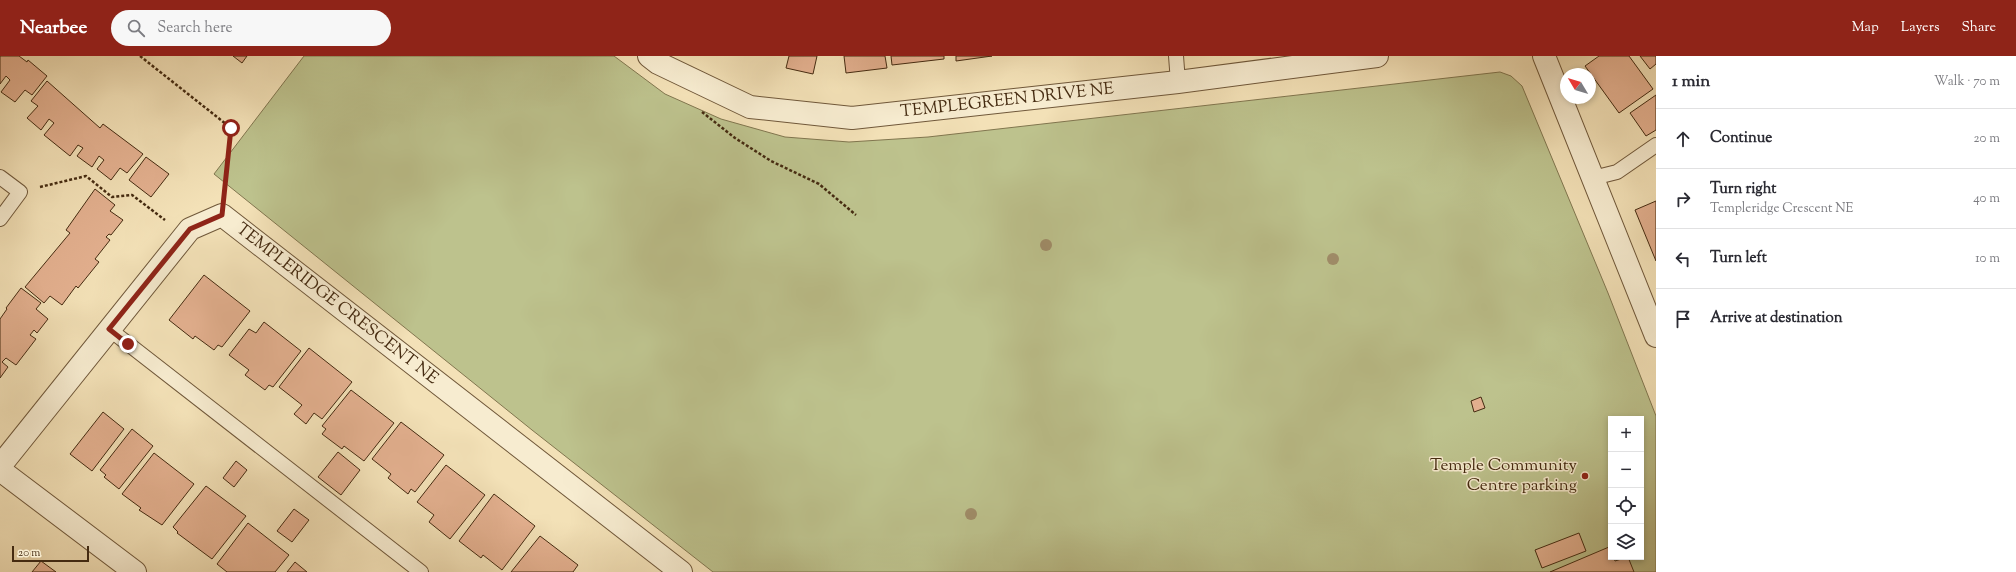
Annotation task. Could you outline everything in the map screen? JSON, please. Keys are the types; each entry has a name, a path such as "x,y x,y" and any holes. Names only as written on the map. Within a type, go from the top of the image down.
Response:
{"street":[{"name":"TEMPLEGREEN DRIVE NE","path":"649,56 658,63 750,107 852,118 1178,82 1377,56"},
{"path":"1544,56 1655,328"},
{"name":"TEMPLERIDGE CRESCENT NE","path":"0,466 190,229 222,215 681,572"},
{"path":"0,470 135,572"}],"lane":[{"path":"1176,56 1178,82"},
{"path":"1593,178 1617,172 1656,145"},
{"path":"0,177 20,192 0,218"},
{"path":"109,329 421,572"}],"path":[{"path":"140,56 231,128 222,215"},
{"path":"696,108 735,138 771,161 820,184 856,214"},
{"path":"20,192 86,176 112,197 132,195 169,223"}],"green space":[{"path":"304,56 614,56 665,94 721,119 785,137 849,142 928,137 1500,72 1511,76 1522,86 1608,293 1656,416 1656,572 713,572 532,430 214,174"}],"building":[{"path":"0,56 19,56 27,62 28,60 47,76 32,95 25,90 15,102 1,92 10,80 6,76 0,84"},
{"path":"233,56 247,56 242,63"},
{"path":"789,56 817,56 813,74 786,68"},
{"path":"844,56 885,56 887,68 846,73"},
{"path":"891,56 944,56 944,59 892,65"},
{"path":"956,56 992,56 956,61"},
{"path":"1599,56 1629,56 1653,89 1619,113 1596,81 1596,68 1586,68 1585,66"},
{"path":"1640,56 1656,56 1656,64 1650,69"},
{"path":"47,81 100,128 103,124 143,154 127,173 120,168 111,180 97,169 104,160 99,156 92,167 77,156 83,148 78,145 70,156 44,135 54,123 49,119 41,130 27,118 38,106 31,101"},
{"path":"1656,95 1656,130 1646,136 1630,113"},
{"path":"146,157 169,174 151,197 129,180"},
{"path":"95,189 115,205 110,211 123,220 111,235 109,234 106,237 110,240 95,259 99,262 78,288 76,286 62,305 50,296 44,303 25,287 70,233 66,230"},
{"path":"1656,201 1656,261 1635,210"},
{"path":"204,275 250,311 222,347 218,345 214,350 195,336 193,339 169,320"},
{"path":"21,288 41,303 36,309 48,319 37,333 34,330 30,335 36,339 16,365 6,358 2,362 8,367 0,378 0,319 7,309 6,308"},
{"path":"264,322 301,351 273,387 269,385 265,390 245,375 249,370 229,355 249,329 256,333"},
{"path":"309,348 352,382 322,419 314,413 306,424 294,414 302,405 279,387"},
{"path":"351,390 394,423 364,461 344,446 342,449 322,434 326,429 322,426"},
{"path":"1481,397 1485,408 1474,412 1471,401"},
{"path":"103,412 124,429 92,471 70,454"},
{"path":"401,422 444,455 415,492 411,489 408,494 388,478 391,474 372,459"},
{"path":"132,429 153,446 119,489 104,477 106,475 100,470"},
{"path":"338,452 360,470 341,495 318,477"},
{"path":"154,453 194,484 162,525 139,510 141,508 122,494"},
{"path":"236,461 247,470 234,487 223,478"},
{"path":"446,465 485,495 450,539 429,522 434,515 417,502"},
{"path":"206,486 246,516 212,559 177,533 178,532 173,527"},
{"path":"494,494 535,526 502,570 483,555 481,558 459,541"},
{"path":"294,509 309,520 292,542 277,531"},
{"path":"248,523 289,555 275,572 227,572 217,564"},
{"path":"1579,533 1586,551 1542,568 1535,550"},
{"path":"540,536 578,565 573,572 511,572"},
{"path":"1608,547 1608,560 1629,560 1634,572 1550,572"},
{"path":"41,561 56,572 32,572"},
{"path":"295,562 307,572 287,572"}],"place":[{"name":"Temple Community Centre parking","path":"1585,476"}],"route":[{"path":"128,344 109,329 190,229 222,215 231,128"}]}
